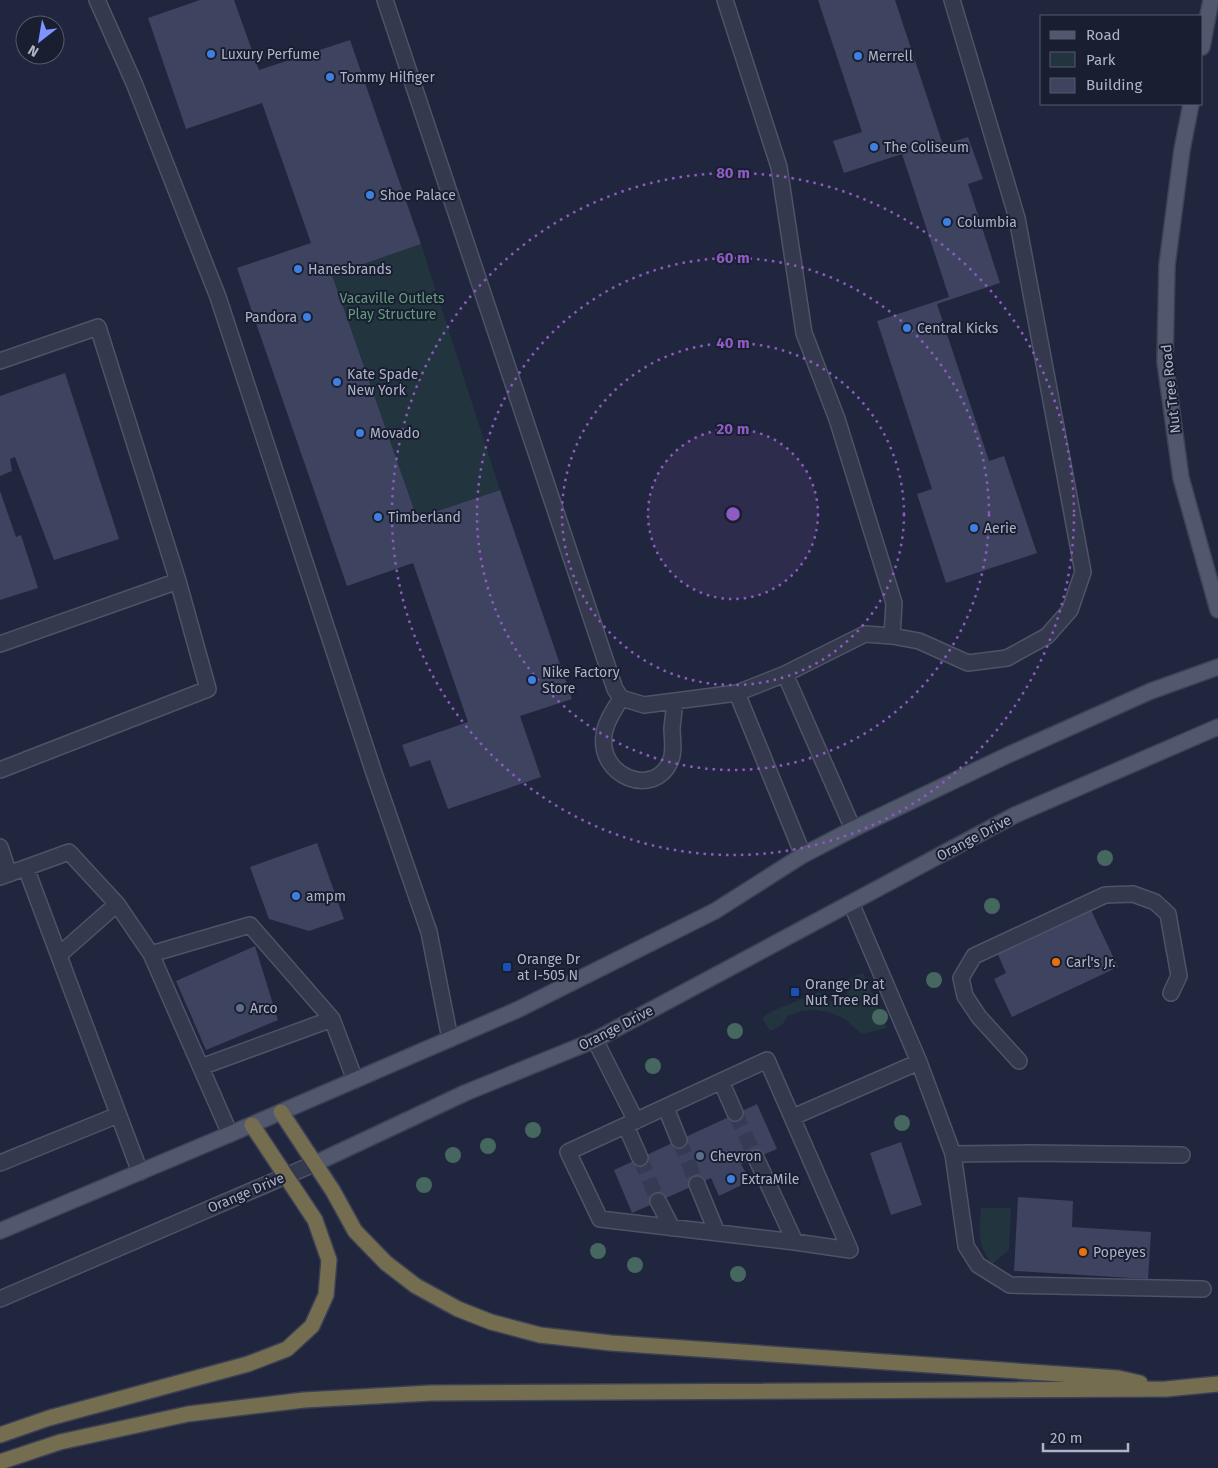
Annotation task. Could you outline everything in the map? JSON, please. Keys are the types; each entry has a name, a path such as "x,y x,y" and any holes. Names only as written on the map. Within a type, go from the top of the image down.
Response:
{"highway":[{"path":"281,1112 333,1190 355,1231 386,1263 416,1286 458,1309 491,1322 532,1333 611,1343 1118,1378 1166,1389"},
{"path":"0,1435 49,1418 248,1364 286,1349 312,1326 326,1295 330,1260 315,1220 252,1125"},
{"path":"0,1462 60,1442 188,1414 304,1400 430,1393 1166,1389 1218,1384"}],"main road":[{"path":"1203,43 1211,0"},
{"name":"Nut Tree Road","path":"1191,105 1182,150 1167,265 1165,362 1181,478 1218,610"},
{"path":"0,1231 252,1125 517,1010 716,911 803,855 853,830 1008,755 1151,691 1218,667"},
{"name":"Orange Drive","path":"316,1163 465,1093 595,1040 1015,815 1218,727"}],"street":[{"path":"97,0 134,83 218,296 374,773 429,932 450,1038"},
{"path":"385,0 615,689 622,698 644,705 737,693 785,674 865,634 919,640 968,663 1007,658 1047,636 1070,610 1083,572 1017,218 952,0"},
{"path":"725,0 779,166 804,333 837,418 894,603 892,636"},
{"path":"0,362 98,327 178,581 208,689 0,770"},
{"path":"0,644 178,581"},
{"path":"785,674 853,830"},
{"path":"737,693 803,855"},
{"path":"622,698 606,726 603,746 610,766 632,780 645,780 655,777 661,774 670,763 673,754 672,729 675,701"},
{"path":"0,847 5,876 69,852 117,904 151,954 230,1134"},
{"path":"26,868 140,1172"},
{"path":"1019,1061 979,1017 965,996 961,978 974,956 1106,895 1133,894 1155,902 1168,914 1179,976 1171,993"},
{"path":"59,955 117,904"},
{"path":"851,904 919,1062 953,1154 966,1246 978,1264 1010,1285 1203,1289"},
{"path":"151,954 250,925 332,1019 355,1080"},
{"path":"201,1067 332,1019"},
{"path":"595,1040 631,1124 640,1158"},
{"path":"767,1060 850,1250 600,1219 568,1152 666,1108 767,1060"},
{"path":"793,1117 919,1062"},
{"path":"721,1081 735,1113"},
{"path":"666,1108 679,1140"},
{"path":"0,1163 118,1115"},
{"path":"953,1154 1182,1155"},
{"path":"756,1158 794,1242"},
{"name":"Orange Drive","path":"0,1299 316,1163"},
{"path":"697,1184 717,1233"},
{"path":"658,1201 672,1228"}],"green space":[{"name":"Vacaville Outlets Play Structure","path":"421,244 500,490 417,518 332,275"},
{"path":"863,973 887,1028 862,1034 843,1018 816,1010 802,1011 788,1016 782,1025 770,1031 762,1018 772,1011 819,992 828,1001 841,1001 847,993 846,980"},
{"path":"981,1208 1011,1208 1009,1250 992,1264 981,1244"}],"building":[{"path":"200,0 234,0 259,70 350,40 421,244 332,275 417,518 500,490 572,699 520,716 541,777 448,809 430,760 410,767 402,745 468,722 413,563 347,586 237,268 311,243 262,103 186,129 148,18"},
{"path":"818,0 895,0 943,145 968,137 983,179 968,184 1000,283 937,304 989,461 1004,456 1037,553 946,583 917,494 932,489 877,321 949,297 902,154 844,173 833,141 862,132"},
{"path":"65,373 119,539 54,560 15,457 10,459 12,471 0,476 0,396"},
{"path":"0,491 16,537 21,535 38,588 0,600"},
{"path":"317,843 344,919 309,931 269,919 250,867"},
{"path":"1089,906 1118,967 1012,1017 994,979 1006,973 996,950"},
{"path":"255,946 278,1020 206,1050 176,981"},
{"path":"757,1104 777,1149 741,1164 750,1181 719,1196 711,1178 632,1213 614,1170"},
{"path":"901,1142 922,1205 891,1215 870,1153"},
{"name":"Popeyes","path":"1018,1197 1073,1201 1072,1227 1151,1232 1148,1279 1014,1271"}],"tunnel":[{"path":"735,1113 756,1158"},
{"path":"679,1140 697,1184"},
{"path":"640,1158 658,1201"}],"place":[{"name":"Luxury Perfume","path":"211,54"},
{"name":"Merrell","path":"858,56"},
{"name":"Tommy Hilfiger","path":"330,77"},
{"name":"The Coliseum","path":"874,147"},
{"name":"Shoe Palace","path":"370,195"},
{"name":"Columbia","path":"947,222"},
{"name":"Hanesbrands","path":"298,269"},
{"name":"Pandora","path":"307,317"},
{"name":"Central Kicks","path":"907,328"},
{"name":"Kate Spade New York","path":"337,382"},
{"name":"Movado","path":"360,433"},
{"name":"Timberland","path":"378,517"},
{"name":"Aerie","path":"974,528"},
{"name":"Nike Factory Store","path":"532,680"},
{"name":"ampm","path":"296,896"},
{"name":"Carl's Jr.","path":"1056,962"},
{"name":"Orange Dr at I-505 N","path":"507,967"},
{"name":"Orange Dr at Nut Tree Rd","path":"795,992"},
{"name":"Arco","path":"240,1008"},
{"name":"Chevron","path":"700,1156"},
{"name":"ExtraMile","path":"731,1179"},
{"name":"Popeyes","path":"1083,1252"}]}
